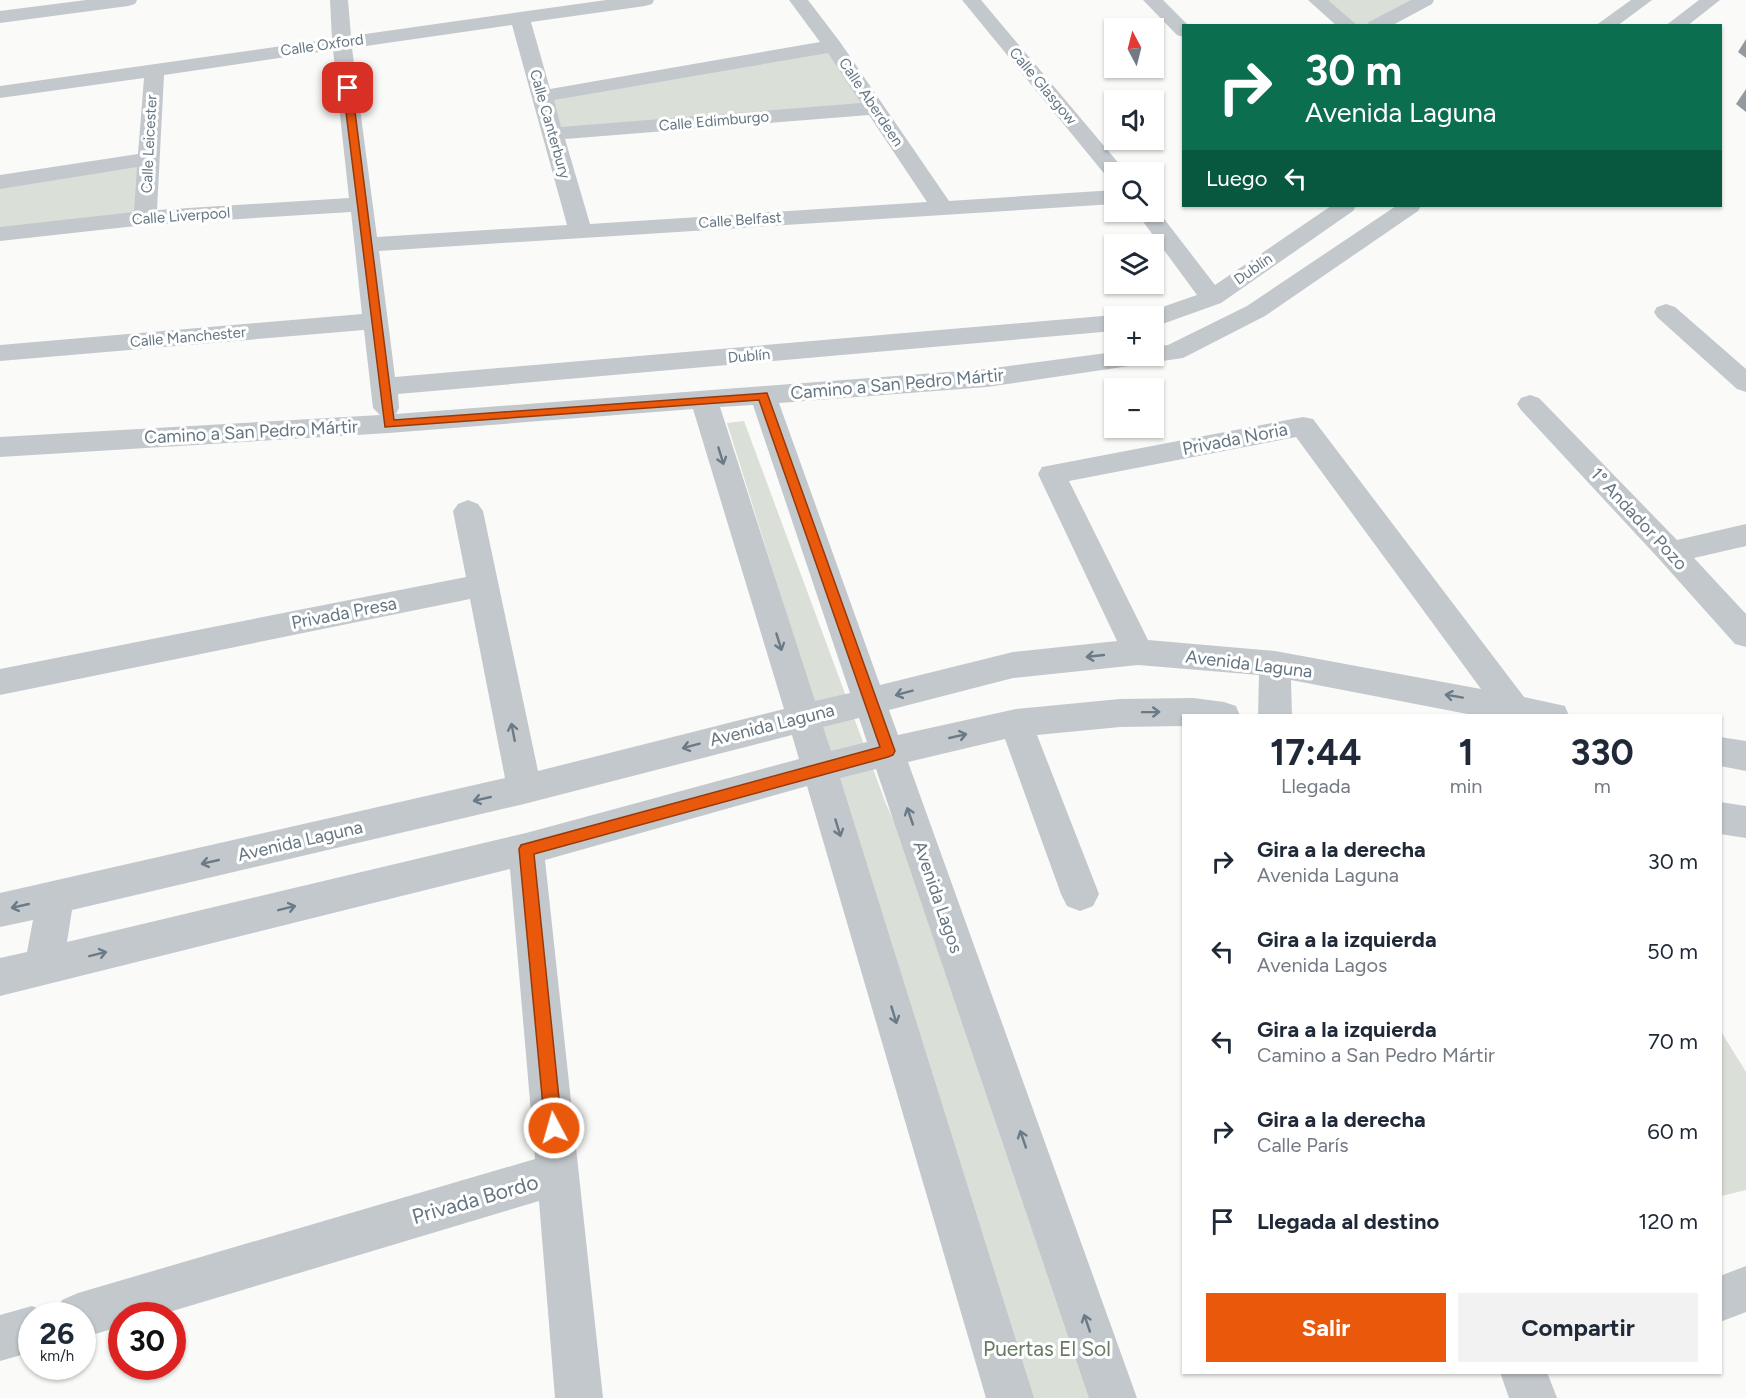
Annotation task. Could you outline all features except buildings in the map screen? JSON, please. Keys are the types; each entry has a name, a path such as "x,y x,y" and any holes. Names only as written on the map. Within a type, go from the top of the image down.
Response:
{"street":[{"path":"0,17 128,0"},
{"path":"339,0 342,42 389,424"},
{"name":"Calle Oxford","path":"0,92 645,0"},
{"name":"Calle Aberdeen","path":"798,0 833,46 940,206"},
{"name":"Calle Glasgow","path":"971,0 1107,162"},
{"path":"1152,0 1182,29"},
{"path":"1317,0 1346,24"},
{"path":"1380,24 1425,0"},
{"path":"1609,15 1643,0"},
{"path":"1677,24 1711,0"},
{"name":"Calle Canterbury","path":"520,18 580,230"},
{"path":"543,96 833,46"},
{"name":"Calle Leicester","path":"145,218 154,69"},
{"name":"Calle Edimburgo","path":"554,134 874,108"},
{"path":"0,182 149,159"},
{"name":"Calle Belfast","path":"366,245 1104,197"},
{"name":"Calle Liverpool","path":"0,234 145,218 362,204"},
{"name":"Dublín","path":"1164,315 1212,297 1344,207"},
{"path":"1164,353 1174,352 1256,311 1409,207"},
{"path":"1155,222 1212,297"},
{"path":"1666,312 1746,383"},
{"name":"Calle Manchester","path":"0,353 376,321"},
{"name":"Dublín","path":"383,387 1104,324"},
{"name":"Camino a San Pedro Mártir","path":"0,447 389,424 763,396 987,378 1104,362"},
{"name":"Avenida Lagos","path":"763,396 1113,1398"},
{"path":"704,400 819,768 1010,1398"},
{"name":"1° Andador Pozo","path":"1530,404 1671,552 1746,635"},
{"name":"Privada Noria","path":"1138,652 1052,474 1303,426 1513,707"},
{"path":"468,511 524,789"},
{"path":"1671,552 1746,535"},
{"name":"Privada Presa","path":"0,682 484,585"},
{"name":"Avenida Laguna","path":"0,910 524,789 1013,665 1138,652 1275,663 1544,714"},
{"path":"1275,663 1275,714"},
{"path":"0,978 526,849 888,751 1016,723 1120,712 1204,714"},
{"path":"1016,723 1080,894"},
{"path":"1722,751 1746,756"},
{"path":"1722,818 1746,822"},
{"name":"Privada Bordo","path":"96,1311 558,1174 526,849"},
{"path":"44,967 55,898"},
{"path":"558,1174 579,1398"},
{"path":"1722,1298 1746,1289"},
{"path":"0,1338 18,1333"}],"green space":[{"path":"1317,0 1425,0 1380,24 1348,24"},
{"path":"832,50 867,106 560,131 550,99"},
{"path":"149,159 145,218 0,234 0,182"},
{"name":"Puertas El Sol","path":"744,421 886,804 971,990 1114,1398 1012,1398 817,712 727,423"},
{"path":"1722,1033 1746,1072 1746,1190 1722,1196"}],"route":[{"path":"348,88 389,424 763,396 888,751 526,849 554,1128"}]}
